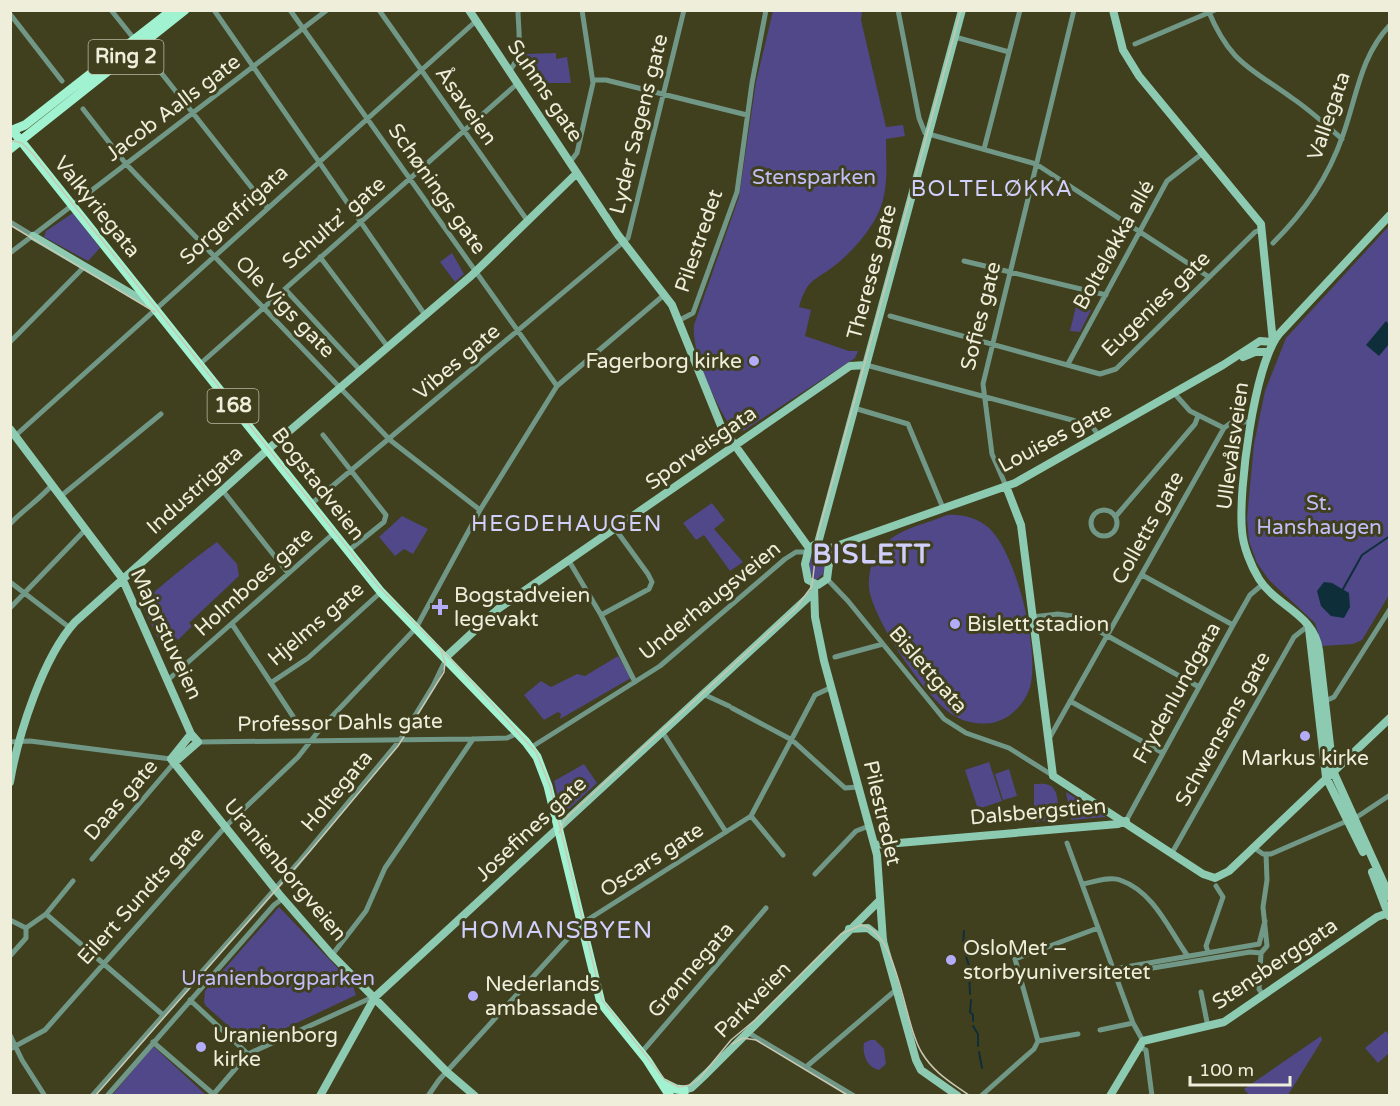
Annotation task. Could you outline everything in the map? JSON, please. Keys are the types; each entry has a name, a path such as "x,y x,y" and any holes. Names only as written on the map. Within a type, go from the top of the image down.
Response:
{"main road":[{"name":"Ring 2","path":"10,149 137,43 172,10"},
{"name":"Ring 2","path":"11,131 25,125 185,10"},
{"name":"Valkyriegata","path":"11,131 21,140 155,308"},
{"name":"Bogstadveien","path":"155,308 381,592 446,657 529,746"},
{"name":"168","path":"529,746 544,774 601,1004 641,1053 670,1095"},
{"path":"662,1081 671,1088 684,1093"}],"street":[{"path":"111,10 267,207"},
{"path":"214,10 425,315"},
{"name":"Schønings gate","path":"290,10 557,386"},
{"name":"Jacob Aalls gate","path":"10,253 327,10"},
{"name":"Åsaveien","path":"379,10 527,220"},
{"name":"Suhms gate","path":"469,10 624,243 672,305 678,321"},
{"path":"510,70 516,62 519,51 518,10"},
{"path":"570,162 577,153 593,80 582,10"},
{"name":"Lyder Sagens gate","path":"624,243 630,232 684,10"},
{"name":"Pilestredet","path":"766,10 747,115 736,199 693,313 678,321 715,414 808,550 806,575 814,589 815,617 830,688 875,845 883,941 915,1050 930,1075 958,1095"},
{"path":"898,10 922,130 928,135 1036,164 1209,277"},
{"name":"Thereses gate","path":"818,543 962,10"},
{"path":"984,149 1020,10"},
{"name":"Sofies gate","path":"1053,776 1050,737 1020,519 994,461 983,384 1074,10"},
{"path":"1113,10 1119,39 1130,63 1256,217 1262,229 1273,342"},
{"path":"1135,44 1210,11 1221,39 1240,62 1294,99 1342,139"},
{"path":"10,14 62,81"},
{"name":"Sorgenfrigata","path":"12,432 155,308 476,21"},
{"name":"Vallegata","path":"1273,243 1316,193 1342,139 1364,62 1389,25"},
{"path":"955,37 1009,52"},
{"path":"593,80 606,80 747,115"},
{"name":"Schultz’ gate","path":"200,364 518,83"},
{"name":"Ole Vigs gate","path":"83,109 126,164 390,440 480,510"},
{"name":"Bolteløkka allé","path":"1068,364 1167,181 1203,153"},
{"name":"Industrigata","path":"10,782 14,742 70,628 122,578 476,272 576,172"},
{"path":"1273,342 1389,214"},
{"name":"Bogstadveien","path":"10,222 155,308"},
{"name":"Eugenies gate","path":"890,316 1100,374 1113,371 1255,232 1262,229"},
{"name":"Vibes gate","path":"311,504 624,243"},
{"path":"320,257 388,347"},
{"path":"964,261 1106,295"},
{"path":"10,342 85,266"},
{"path":"285,289 360,370"},
{"name":"Eilert Sundts gate","path":"13,1047 40,1034 225,827 298,757 416,628 480,510 557,386 664,295"},
{"name":"Louises gate","path":"828,549 1006,486 1099,436 1223,365 1260,341 1273,342"},
{"name":"Ullevålsveien","path":"1273,342 1258,384 1251,422 1241,530 1252,564 1263,584 1309,625"},
{"name":"Louises gate","path":"1223,365 1253,352 1268,352"},
{"path":"866,365 1087,424 1092,426 1099,436"},
{"name":"Sporveisgata","path":"446,657 498,609 616,530 850,366 866,365"},
{"path":"1174,393 1183,406 1224,428 1232,422 1251,422"},
{"path":"854,408 908,424 943,508"},
{"path":"61,496 161,414"},
{"path":"1116,516 1105,509 1097,511 1092,517 1092,528 1100,535 1110,534 1117,526 1116,516 1195,424 1198,416"},
{"name":"Colletts gate","path":"1050,737 1224,428"},
{"name":"Majorstuveien","path":"12,432 122,578 169,679 191,734 198,742"},
{"path":"323,435 385,513 386,518 348,552"},
{"path":"10,524 26,507 36,503 52,485"},
{"path":"222,491 288,573"},
{"path":"10,608 86,529"},
{"path":"601,615 651,586 648,574 616,530"},
{"name":"Holmboes gate","path":"169,679 334,533"},
{"path":"808,550 818,543 828,549 830,561 827,579"},
{"name":"Underhaugsveien","path":"529,746 551,735 660,666 785,558 793,553 808,550"},
{"name":"Underhaugsveien","path":"569,561 601,615 635,681"},
{"path":"1142,575 1233,625"},
{"name":"Josefines gate","path":"248,1054 361,1000 375,997 705,695 827,579"},
{"name":"Bislettgata","path":"827,579 939,714 950,724 1009,748 1053,776"},
{"path":"10,582 70,628"},
{"name":"Frydenlundgata","path":"1126,821 1252,592 1263,584"},
{"name":"Hjelms gate","path":"272,682 308,658 381,592"},
{"path":"1321,702 1334,697 1389,609"},
{"path":"1032,617 1066,614 1108,635 1198,687"},
{"path":"232,624 298,724"},
{"path":"1309,625 1329,774 1389,914"},
{"name":"Schwensens gate","path":"1172,853 1294,638 1309,625"},
{"path":"835,657 883,644"},
{"name":"Holtegata","path":"92,1095 274,888 400,740 439,676 446,657"},
{"name":"Oscars gate","path":"428,1095 581,924 751,816 815,695 830,688"},
{"path":"705,695 792,740 845,788 858,787"},
{"path":"1070,702 1163,753"},
{"path":"1389,718 1254,847 1266,854 1277,851 1350,820 1389,795"},
{"name":"Professor Dahls gate","path":"198,742 473,739 507,738 518,733"},
{"path":"663,733 726,832"},
{"path":"173,761 191,734"},
{"path":"332,955 366,911 385,868 473,739"},
{"path":"14,742 173,761 198,742"},
{"name":"Uranienborgveien","path":"173,761 282,899 332,955 447,1072 475,1095"},
{"name":"Daas gate","path":"92,859 173,761"},
{"path":"1053,776 1126,821"},
{"path":"751,816 783,855"},
{"path":"1350,820 1389,897"},
{"name":"Dalsbergstien","path":"875,845 1118,824 1126,821 1203,874 1215,878 1228,871 1254,847"},
{"path":"815,874 856,831 870,826"},
{"path":"1067,843 1133,1023 1146,1050 1152,1095"},
{"path":"1263,995 1259,989 1261,953 1267,946 1263,908 1267,880 1266,854"},
{"path":"1083,884 1119,879 1152,902 1168,922 1168,928 1187,955"},
{"path":"26,928 46,914 73,881"},
{"path":"1208,952 1206,946 1223,897 1216,886"},
{"path":"107,1095 274,905 282,899"},
{"name":"Parkveien","path":"684,1093 706,1074 746,1031 880,900"},
{"name":"Grønnegata","path":"641,1053 766,908"},
{"path":"46,914 163,1015"},
{"name":"Stensberggata","path":"1142,1045 1224,1022 1377,917 1389,914"},
{"path":"10,920 26,928"},
{"path":"1115,972 1187,955 1259,944 1265,921"},
{"path":"10,956 26,938 26,928"},
{"path":"849,929 868,928 883,941"},
{"path":"981,1095 1034,1049 1038,1041 1015,959 1098,928"},
{"path":"1115,972 1250,952 1261,953"},
{"path":"806,1067 851,1029 853,1024 897,989"},
{"path":"1201,992 1208,1027"},
{"path":"320,1095 375,997"},
{"path":"153,1042 212,1094 248,1054 190,1000"},
{"path":"1100,1030 1133,1023"},
{"path":"746,1031 854,1095"},
{"path":"1038,1041 1078,1034"},
{"path":"10,1035 13,1047 45,1095"},
{"path":"1110,1095 1142,1045"}],"green space":[{"name":"Stensparken","path":"773,11 862,11 861,20 886,127 903,125 905,136 886,139 885,193 870,228 849,253 808,286 799,307 811,310 805,336 849,351 858,351 855,358 745,430 735,434 721,411 701,366 694,337 694,325 739,197 756,82"},
{"path":"556,53 556,59 567,57 571,83 530,83 526,76 525,54"},
{"path":"73,213 100,248 88,261 44,237 46,231"},
{"name":"St. Hanshaugen","path":"1389,226 1389,595 1362,640 1353,644 1322,646 1315,623 1269,580 1257,563 1249,541 1247,518 1254,444 1265,391 1286,338"},
{"path":"452,253 464,274 455,282 440,262"},
{"path":"1076,306 1091,310 1080,332 1070,331"},
{"path":"712,503 725,520 714,529 743,562 730,571 704,535 696,540 683,523"},
{"name":"Bislett stadion","path":"947,515 975,519 989,528 1008,558 1023,601 1031,647 1031,683 1026,697 1017,709 1006,718 992,723 976,723 957,717 929,692 890,638 880,619 869,588 872,565 877,553 891,538"},
{"path":"402,516 428,529 413,554 404,549 395,556 379,537"},
{"path":"217,542 237,564 239,576 189,623 192,626 178,640 176,638 163,649 141,603"},
{"path":"820,547 825,556 825,563 823,574 816,580 810,570 810,562 813,551"},
{"path":"618,656 631,678 560,719 561,714 558,712 544,720 524,695 541,681 551,687 577,674 585,676"},
{"path":"989,762 1002,801 978,809 965,770"},
{"path":"584,764 597,783 569,809 560,806 554,781"},
{"path":"1009,769 1017,796 1003,800 995,774"},
{"path":"1034,784 1053,787 1058,806 1055,820 1034,822"},
{"path":"1066,792 1106,817 1071,820"},
{"name":"Uranienborgparken","path":"279,907 352,983 356,995 250,1045 206,1006 205,991"},
{"path":"1386,1031 1389,1035 1389,1053 1378,1063 1365,1048"},
{"path":"1321,1036 1322,1040 1288,1095 1249,1095 1244,1089"},
{"path":"875,1040 884,1049 886,1064 879,1070 868,1063 865,1056 864,1043"},
{"path":"153,1046 205,1094 205,1096 113,1094"}],"water":[{"path":"1386,321 1389,324 1389,344 1379,356 1366,345"},
{"path":"1324,582 1332,583 1349,593 1350,607 1344,618 1331,616 1321,606 1317,591"}],"waterway":[{"path":"1343,589 1362,555 1390,536"},
{"path":"964,931 963,946 969,966"},
{"path":"969,972 970,994"},
{"path":"971,1000 970,1012 973,1015 973,1021"},
{"path":"973,1026 978,1034 978,1046"},
{"path":"979,1052 982,1068"}],"tram line":[{"path":"559,833 565,819 796,608 812,586 818,534 961,10"},
{"path":"10,140 22,143 33,154 378,586 456,665 536,752 550,786 602,1000 665,1080 679,1087 690,1085 699,1079 731,1040 755,1020 841,934 861,925 874,931 884,944 899,980 915,1039 922,1053 938,1072 970,1096"},
{"path":"10,225 155,312"},
{"path":"95,1096 310,851 398,746 444,672 445,662 441,651"},
{"path":"732,1044 743,1038 756,1040 849,1096"}],"place":[{"name":"Fagerborg kirke","path":"754,361"},
{"name":"Bogstadveien legevakt","path":"440,607"},
{"name":"Bislett stadion","path":"955,624"},
{"name":"Markus kirke","path":"1305,736"},
{"name":"OsloMet – storbyuniversitetet","path":"951,960"},
{"name":"Nederlands ambassade","path":"473,996"},
{"name":"Uranienborg kirke","path":"201,1047"}],"district":[{"name":"BOLTELØKKA","path":"992,189"},
{"name":"HEGDEHAUGEN","path":"567,524"},
{"name":"BISLETT","path":"872,554"},
{"name":"HOMANSBYEN","path":"557,930"}]}
